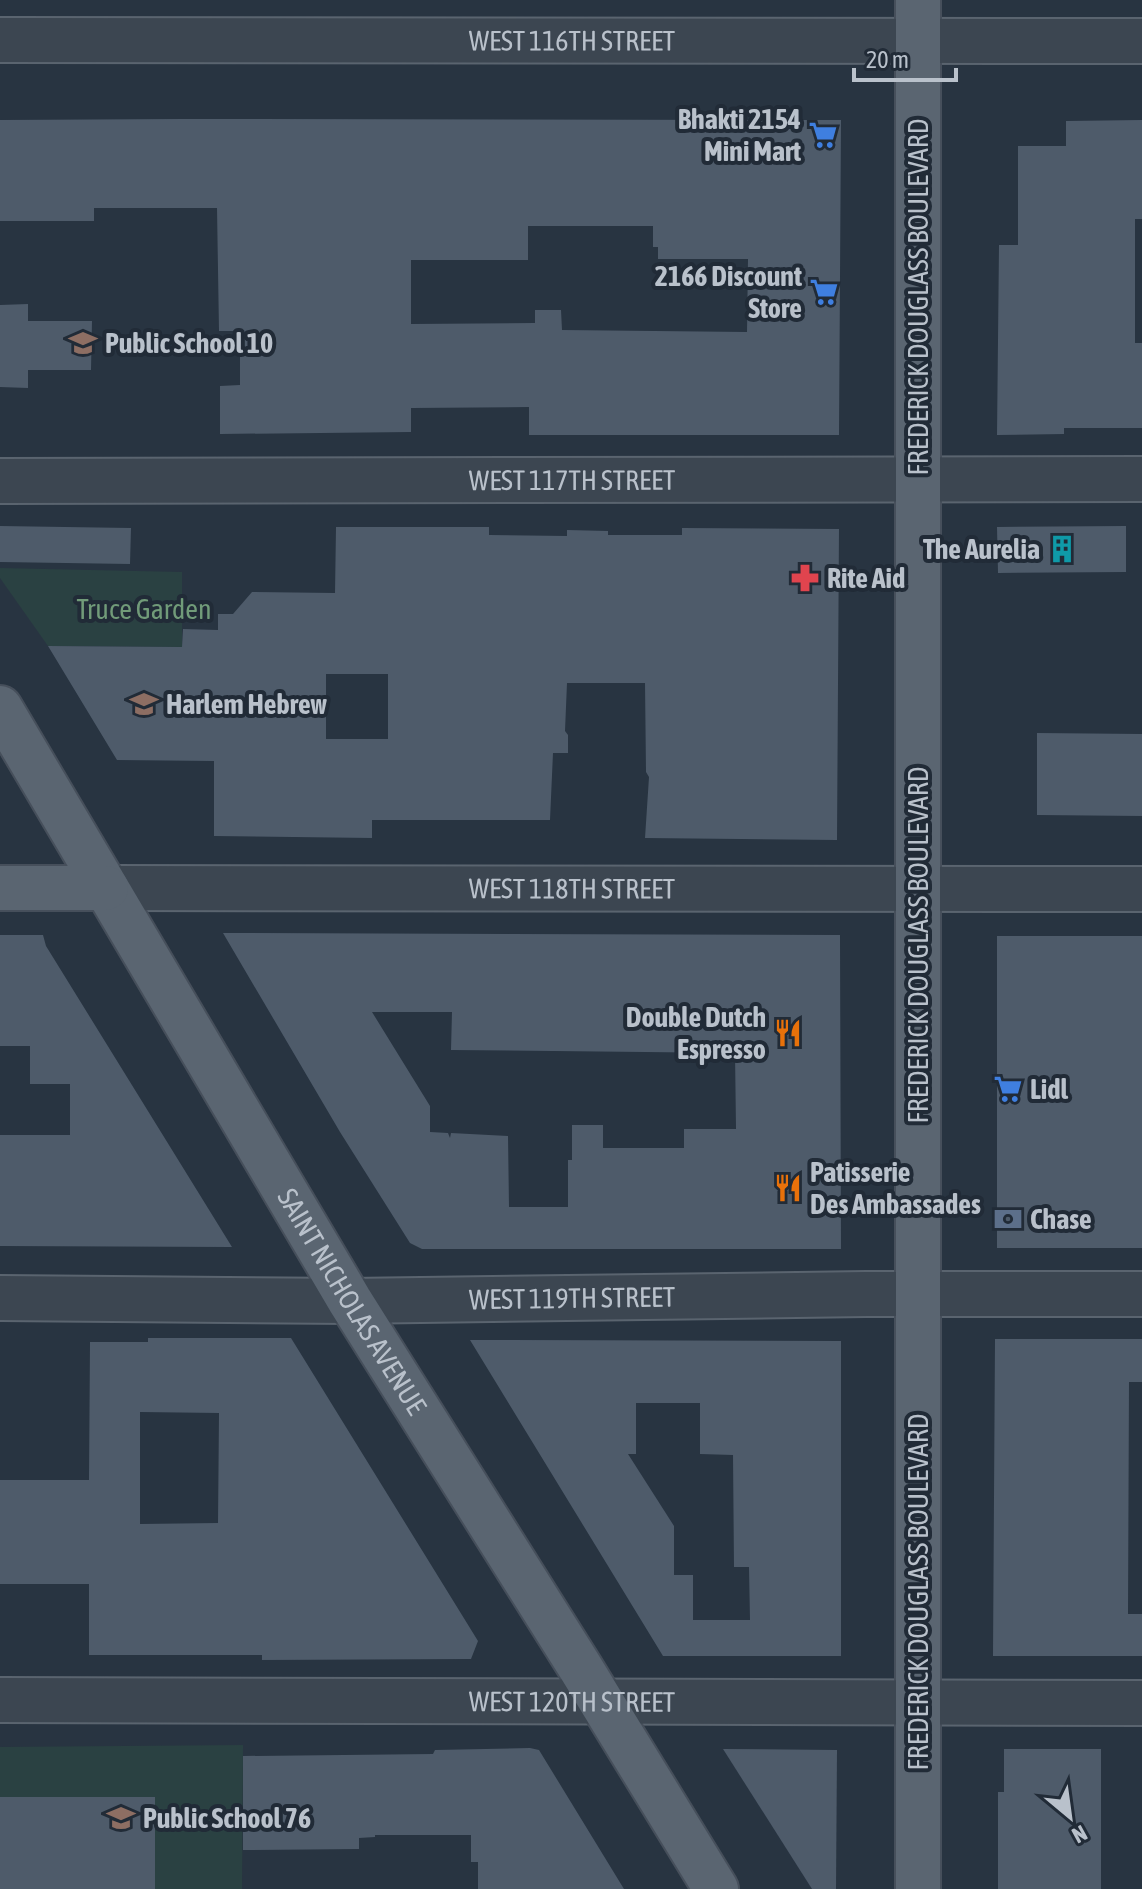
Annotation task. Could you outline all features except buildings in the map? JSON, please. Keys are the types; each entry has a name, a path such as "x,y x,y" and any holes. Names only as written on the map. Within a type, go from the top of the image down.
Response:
{"main road":[{"name":"FREDERICK DOUGLASS BOULEVARD","path":"918,20 918,1889"},
{"name":"SAINT NICHOLAS AVENUE","path":"0,708 350,1301 716,1889"},
{"name":"WEST 118TH STREET","path":"0,888 106,888"}],"street":[{"name":"WEST 116TH STREET","path":"0,40 918,20 1142,41"},
{"name":"WEST 117TH STREET","path":"0,481 1142,479"},
{"name":"WEST 118TH STREET","path":"106,888 1142,889"},
{"name":"WEST 119TH STREET","path":"0,1298 350,1301 1142,1294"},
{"name":"WEST 120TH STREET","path":"0,1700 1142,1703"}],"green space":[{"name":"Truce Garden","path":"0,568 182,572 182,647 48,646 0,578"},
{"name":"Public School 76","path":"243,1745 242,1889 155,1889 0,1797 0,1747"}],"place":[{"name":"Bhakti 2154 Mini Mart","path":"823,135"},
{"name":"2166 Discount Store","path":"824,292"},
{"name":"Public School 10","path":"83,343"},
{"name":"The Aurelia","path":"1062,549"},
{"name":"Rite Aid","path":"805,578"},
{"name":"Harlem Hebrew","path":"144,704"},
{"name":"Double Dutch Espresso","path":"788,1033"},
{"name":"Lidl","path":"1008,1089"},
{"name":"Patisserie Des Ambassades","path":"788,1188"},
{"name":"Chase","path":"1008,1219"},
{"name":"Public School 76","path":"121,1818"}]}
